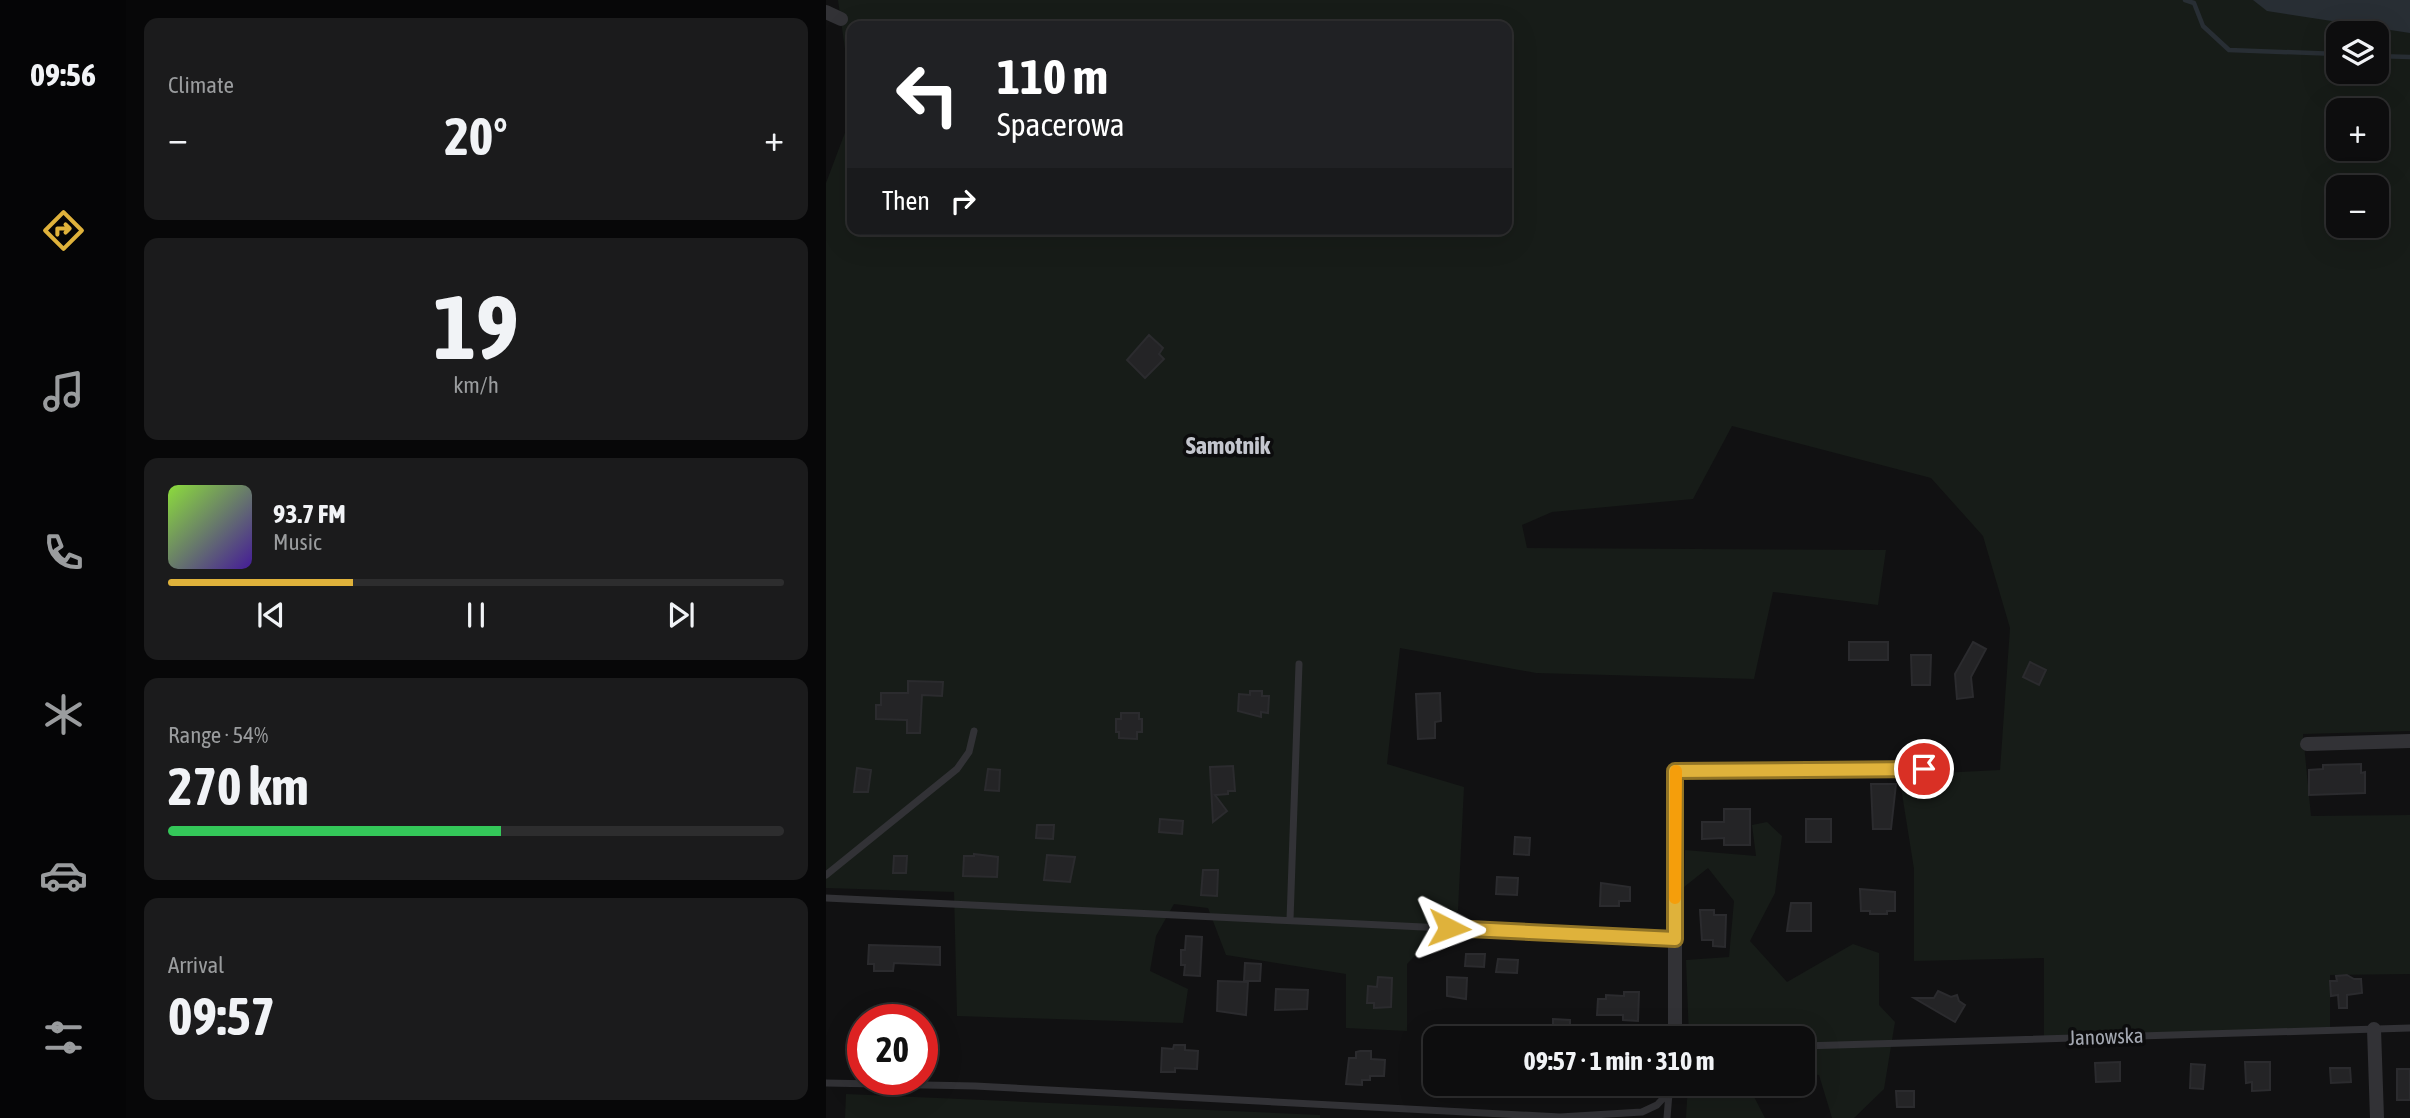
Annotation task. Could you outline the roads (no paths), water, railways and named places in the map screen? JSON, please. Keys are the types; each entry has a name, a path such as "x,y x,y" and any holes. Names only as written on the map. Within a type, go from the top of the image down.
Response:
{"street":[{"path":"826,12 841,19"},
{"path":"2307,744 2410,741"},
{"path":"1675,1026 1675,771 1924,769"},
{"path":"2374,1029 2377,1118"}],"lane":[{"path":"1290,920 1299,664"},
{"path":"826,875 957,769 969,752 974,731"},
{"path":"826,898 1217,919 1290,920 1675,939"},
{"name":"Janowska","path":"1815,1046 2410,1028"},
{"path":"826,1083 975,1086 1560,1117 1642,1112 1657,1105 1664,1096"},
{"path":"1667,1118 1669,1096"}],"waterway":[{"path":"2185,0 2194,3 2203,26 2229,50 2326,54"},
{"path":"2389,56 2410,57"}],"district":[{"name":"Samotnik","path":"1228,446"}]}
